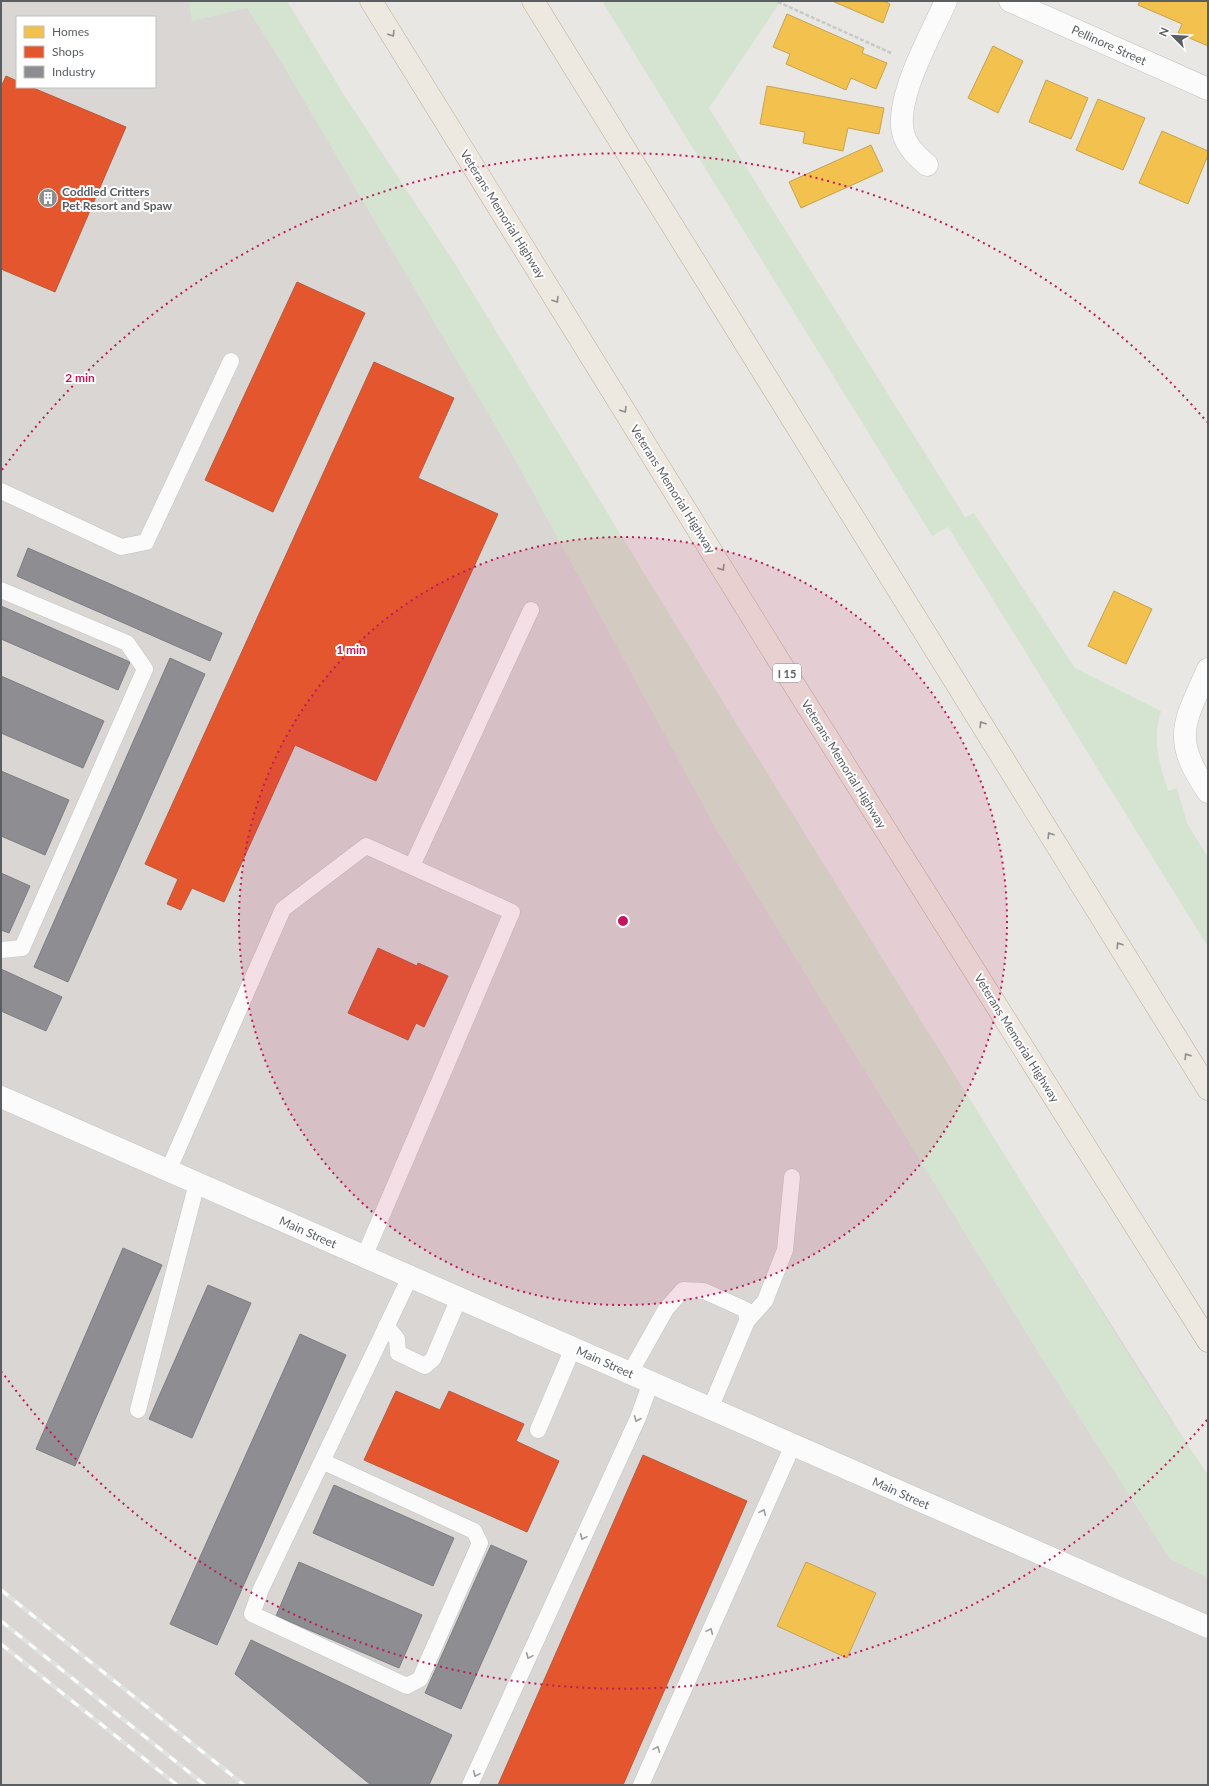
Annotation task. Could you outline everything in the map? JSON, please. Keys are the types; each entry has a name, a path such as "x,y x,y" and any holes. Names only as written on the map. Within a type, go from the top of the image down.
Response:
{"highway":[{"name":"Veterans Memorial Highway","path":"371,1 781,664 1208,1341"},
{"path":"534,1 1208,1089"}],"street":[{"path":"927,165 913,152 904,136 902,116 905,97 917,65 946,1"},
{"name":"Pellinore Street","path":"1010,1 1208,89"},
{"path":"1208,669 1188,713 1184,732 1187,755 1192,768 1208,792"},
{"name":"Main Street","path":"1,1097 1208,1627"}],"lane":[{"path":"1,491 121,547 146,542 231,361"},
{"path":"1,590 127,642 145,669 22,948 1,950"},
{"path":"412,866 531,610"},
{"path":"168,1171 283,909 366,846 412,866 512,912 364,1257"},
{"path":"710,1409 747,1321 765,1301 785,1250 792,1177"},
{"path":"138,1410 198,1183"},
{"path":"322,1461 474,1531 480,1543 420,1679 407,1686 252,1614 261,1588 410,1277"},
{"path":"630,1373 666,1309 683,1290 704,1291 731,1302 746,1310 747,1321"},
{"path":"386,1326 397,1339 398,1353 425,1366 433,1359 459,1298"},
{"path":"538,1430 573,1348"},
{"path":"470,1785 638,1418 651,1382"},
{"path":"641,1785 793,1446"}],"path":[{"path":"778,2 917,65"}],"shaded area":[{"path":"1,1 272,1 1208,1477 1208,1785 1,1785"}],"green space":[{"path":"189,1 287,1 341,90 457,267 720,697 1145,1381 1208,1475 1208,1578 1170,1559 1051,1373 716,829 513,456 280,60 247,8 192,21"},
{"path":"602,1 781,1 709,108 965,517 974,513 1075,668 1161,711 1158,722 1157,742 1159,761 1168,791 1177,788 1187,823 1208,857 1208,947 948,527 932,536"}],"building: Homes":[{"path":"832,1 883,1 890,4 883,23"},
{"path":"1140,1 1208,1 1208,46 1178,33 1182,24 1138,5"},
{"path":"787,14 864,48 862,53 887,63 876,89 851,78 846,90 786,64 790,54 773,47"},
{"path":"993,46 1023,61 998,113 968,98"},
{"path":"1046,80 1088,98 1071,139 1029,122"},
{"path":"767,86 884,108 879,134 848,128 843,151 803,143 805,132 760,124"},
{"path":"1098,99 1145,118 1123,170 1076,150"},
{"path":"1162,131 1208,151 1208,155 1188,204 1139,183"},
{"path":"871,145 883,171 801,208 789,182"},
{"path":"1114,591 1152,609 1126,664 1088,646"},
{"path":"806,1562 876,1593 847,1658 777,1626"}],"building: Shops":[{"name":"Coddled Critters Pet Resort and Spaw","path":"6,76 16,81 16,88 33,88 126,127 55,292 1,269 1,87"},
{"path":"297,282 365,313 273,512 205,480"},
{"path":"374,362 454,398 418,478 498,514 376,781 295,745 224,902 192,888 181,910 167,904 178,879 145,864"},
{"path":"378,948 417,966 418,963 448,976 424,1027 416,1023 408,1040 348,1013"},
{"path":"396,1391 440,1410 449,1391 524,1424 516,1441 559,1461 527,1532 364,1460"},
{"path":"643,1455 747,1501 623,1785 498,1785"}],"building: Industry":[{"path":"28,548 222,633 210,661 17,576"},
{"path":"1,606 130,662 118,690 1,639"},
{"path":"170,658 205,674 68,982 34,967"},
{"path":"1,676 104,721 83,768 1,733"},
{"path":"1,771 69,800 45,855 1,836"},
{"path":"1,873 30,886 9,933 1,930"},
{"path":"1,969 62,997 46,1031 1,1011"},
{"path":"123,1248 162,1265 75,1466 36,1449"},
{"path":"208,1285 251,1303 192,1438 149,1419"},
{"path":"300,1334 346,1355 217,1645 170,1624"},
{"path":"334,1485 454,1538 433,1586 313,1533"},
{"path":"491,1545 527,1561 461,1709 425,1693"},
{"path":"299,1562 422,1615 399,1668 276,1616"},
{"path":"251,1640 452,1735 429,1785 371,1785 235,1674"}],"railway":[{"path":"1,1590 244,1785"},
{"path":"1,1621 205,1785"},
{"path":"1,1644 177,1785"}],"place":[{"name":"Coddled Critters Pet Resort and Spaw","path":"48,198"}]}
